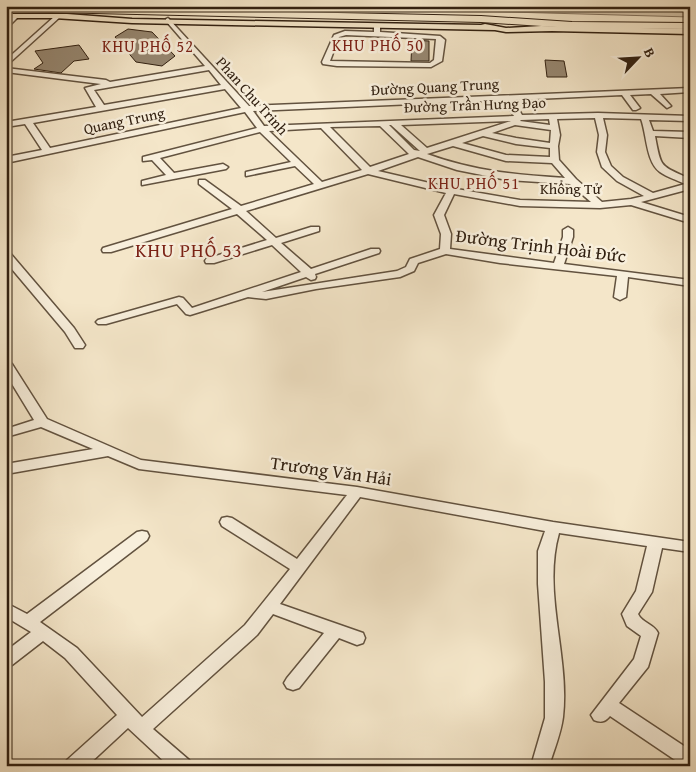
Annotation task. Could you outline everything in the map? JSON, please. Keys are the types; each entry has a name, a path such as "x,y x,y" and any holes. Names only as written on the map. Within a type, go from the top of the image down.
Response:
{"highway":[{"path":"119,6 420,12 690,27"},
{"path":"229,6 375,11"},
{"path":"6,9 496,24 527,20 690,27"},
{"path":"420,12 527,20 690,27"},
{"path":"527,20 565,30"}],"main road":[{"path":"6,16 168,20 377,30 496,24"},
{"path":"181,21 496,24 506,30 690,27"}],"street":[{"path":"6,27 16,16"},
{"path":"6,64 53,17"},
{"path":"7,55 53,17"},
{"name":"Phan Chu Trinh","path":"168,20 209,68 248,109 262,130 320,185"},
{"path":"377,30 438,37 441,40 438,61 431,65 337,64 326,62 336,36 339,34 377,30"},
{"path":"7,55 18,54"},
{"path":"6,70 131,90 176,85 209,68"},
{"path":"102,109 89,88 131,90 176,85 226,86"},
{"path":"6,125 102,109 131,90"},
{"path":"623,92 687,90 690,96"},
{"path":"653,91 668,106"},
{"path":"623,92 636,108"},
{"name":"Đường Quang Trung","path":"248,109 333,105 369,114 403,112 441,113 474,109 508,98 623,92"},
{"path":"508,98 517,120"},
{"path":"333,105 337,125"},
{"path":"294,107 298,126"},
{"name":"Quang Trung","path":"6,160 248,109"},
{"name":"Đường Trần Hưng Đạo","path":"172,176 150,158 262,130 298,126 337,125 369,114 382,123 394,122 403,112 441,113 474,109 517,120 552,116 598,115 690,119"},
{"path":"441,113 469,138"},
{"path":"598,115 603,135 601,152 608,167 620,179 652,196"},
{"path":"552,116 555,128 555,160 573,181 600,205"},
{"path":"644,117 650,133 655,162 663,170 690,185"},
{"path":"107,250 368,171 517,120 537,127 555,128"},
{"path":"28,121 36,136 49,152"},
{"path":"394,122 422,153"},
{"path":"382,123 411,152 422,153 460,168 528,179 573,181"},
{"path":"323,125 368,171"},
{"path":"483,133 516,141 554,146"},
{"path":"650,133 690,135"},
{"path":"453,143 506,158 555,160"},
{"path":"249,174 296,163"},
{"path":"145,183 223,167"},
{"name":"Khổng Tử","path":"368,171 451,191 520,203 600,205 631,202 690,185"},
{"path":"202,182 239,210 308,272 316,286"},
{"path":"445,251 446,234 439,215 451,191"},
{"path":"631,202 690,220"},
{"path":"210,261 315,229"},
{"path":"558,266 568,238 568,230"},
{"path":"102,322 180,300 190,312 375,251"},
{"name":"Đường Trịnh Hoài Đức","path":"246,293 266,296 316,286 400,274 410,269 414,261 445,251 500,260 623,273 690,283"},
{"path":"6,255 70,330 79,346"},
{"path":"620,297 623,273"},
{"path":"6,433 42,422 7,367"},
{"name":"Trương Văn Hải","path":"42,422 139,464 357,492 553,527 690,546"},
{"path":"6,469 110,451"},
{"path":"74,766 135,722 251,630 357,492"},
{"path":"227,522 299,568"},
{"path":"540,766 554,718 546,551 553,527"},
{"path":"28,622 142,536"},
{"path":"656,542 644,592 630,614 633,622 650,633 642,662 604,710 690,760"},
{"path":"270,606 357,638"},
{"path":"6,609 28,622 77,659 135,722 182,766"},
{"path":"293,683 336,630"},
{"path":"6,660 42,632"}],"shaded area":[{"path":"294,6 546,6 690,10 690,17"}],"building":[{"path":"128,29 152,32 175,56 162,66 136,62 115,37"},
{"path":"412,40 429,41 429,61 411,61"},
{"path":"79,45 89,59 74,61 61,73 34,69 43,63 35,51"},
{"path":"545,60 564,61 567,77 547,77"}],"railway":[{"path":"494,6 690,11"}],"district":[{"name":"KHU PHỐ 50","path":"378,45"},
{"name":"KHU PHỐ 52","path":"148,46"},
{"name":"KHU PHỐ 51","path":"474,183"},
{"name":"KHU PHỐ 53","path":"189,250"}]}
